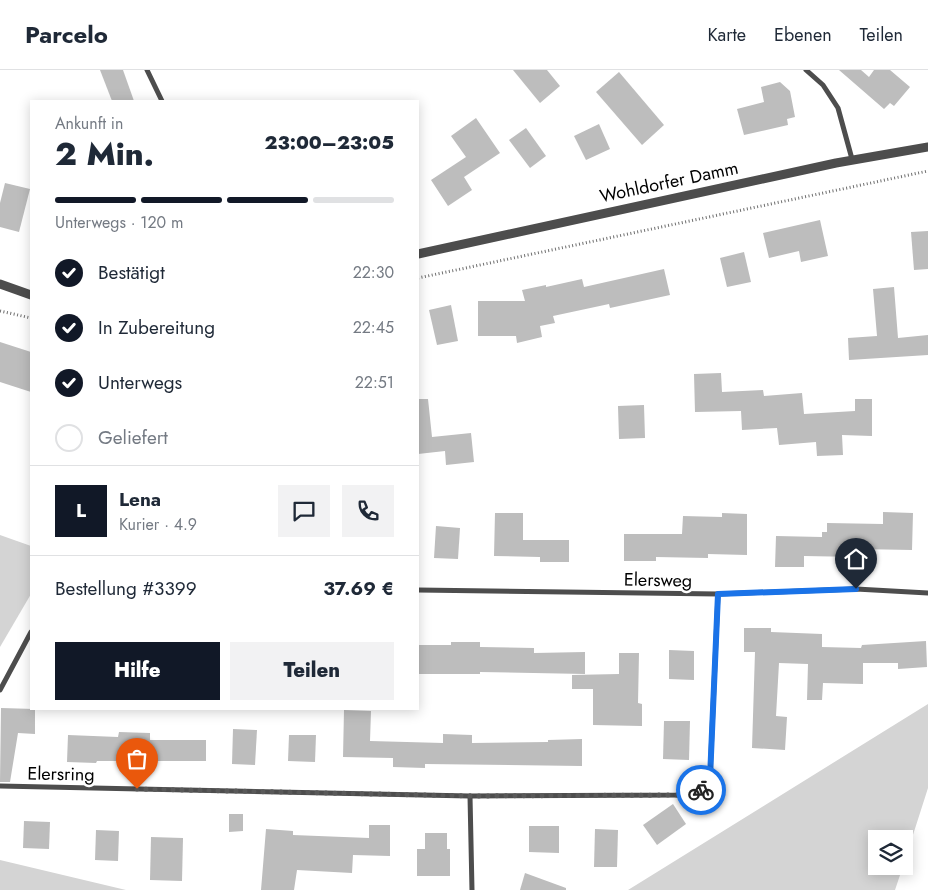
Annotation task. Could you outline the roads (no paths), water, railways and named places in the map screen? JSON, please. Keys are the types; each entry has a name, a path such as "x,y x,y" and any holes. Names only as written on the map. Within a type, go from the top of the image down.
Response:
{"street":[{"path":"147,70 162,100"},
{"path":"806,70 823,86 838,108 852,159"},
{"name":"Wohldorfer Damm","path":"419,254 852,159 928,147"},
{"path":"0,284 30,295"},
{"name":"Elersweg","path":"419,590 718,594 856,589 928,593"},
{"name":"Elersring","path":"0,786 470,796 684,795 699,792 710,778 718,594"},
{"path":"0,690 30,634"},
{"path":"470,796 472,890"}]}
